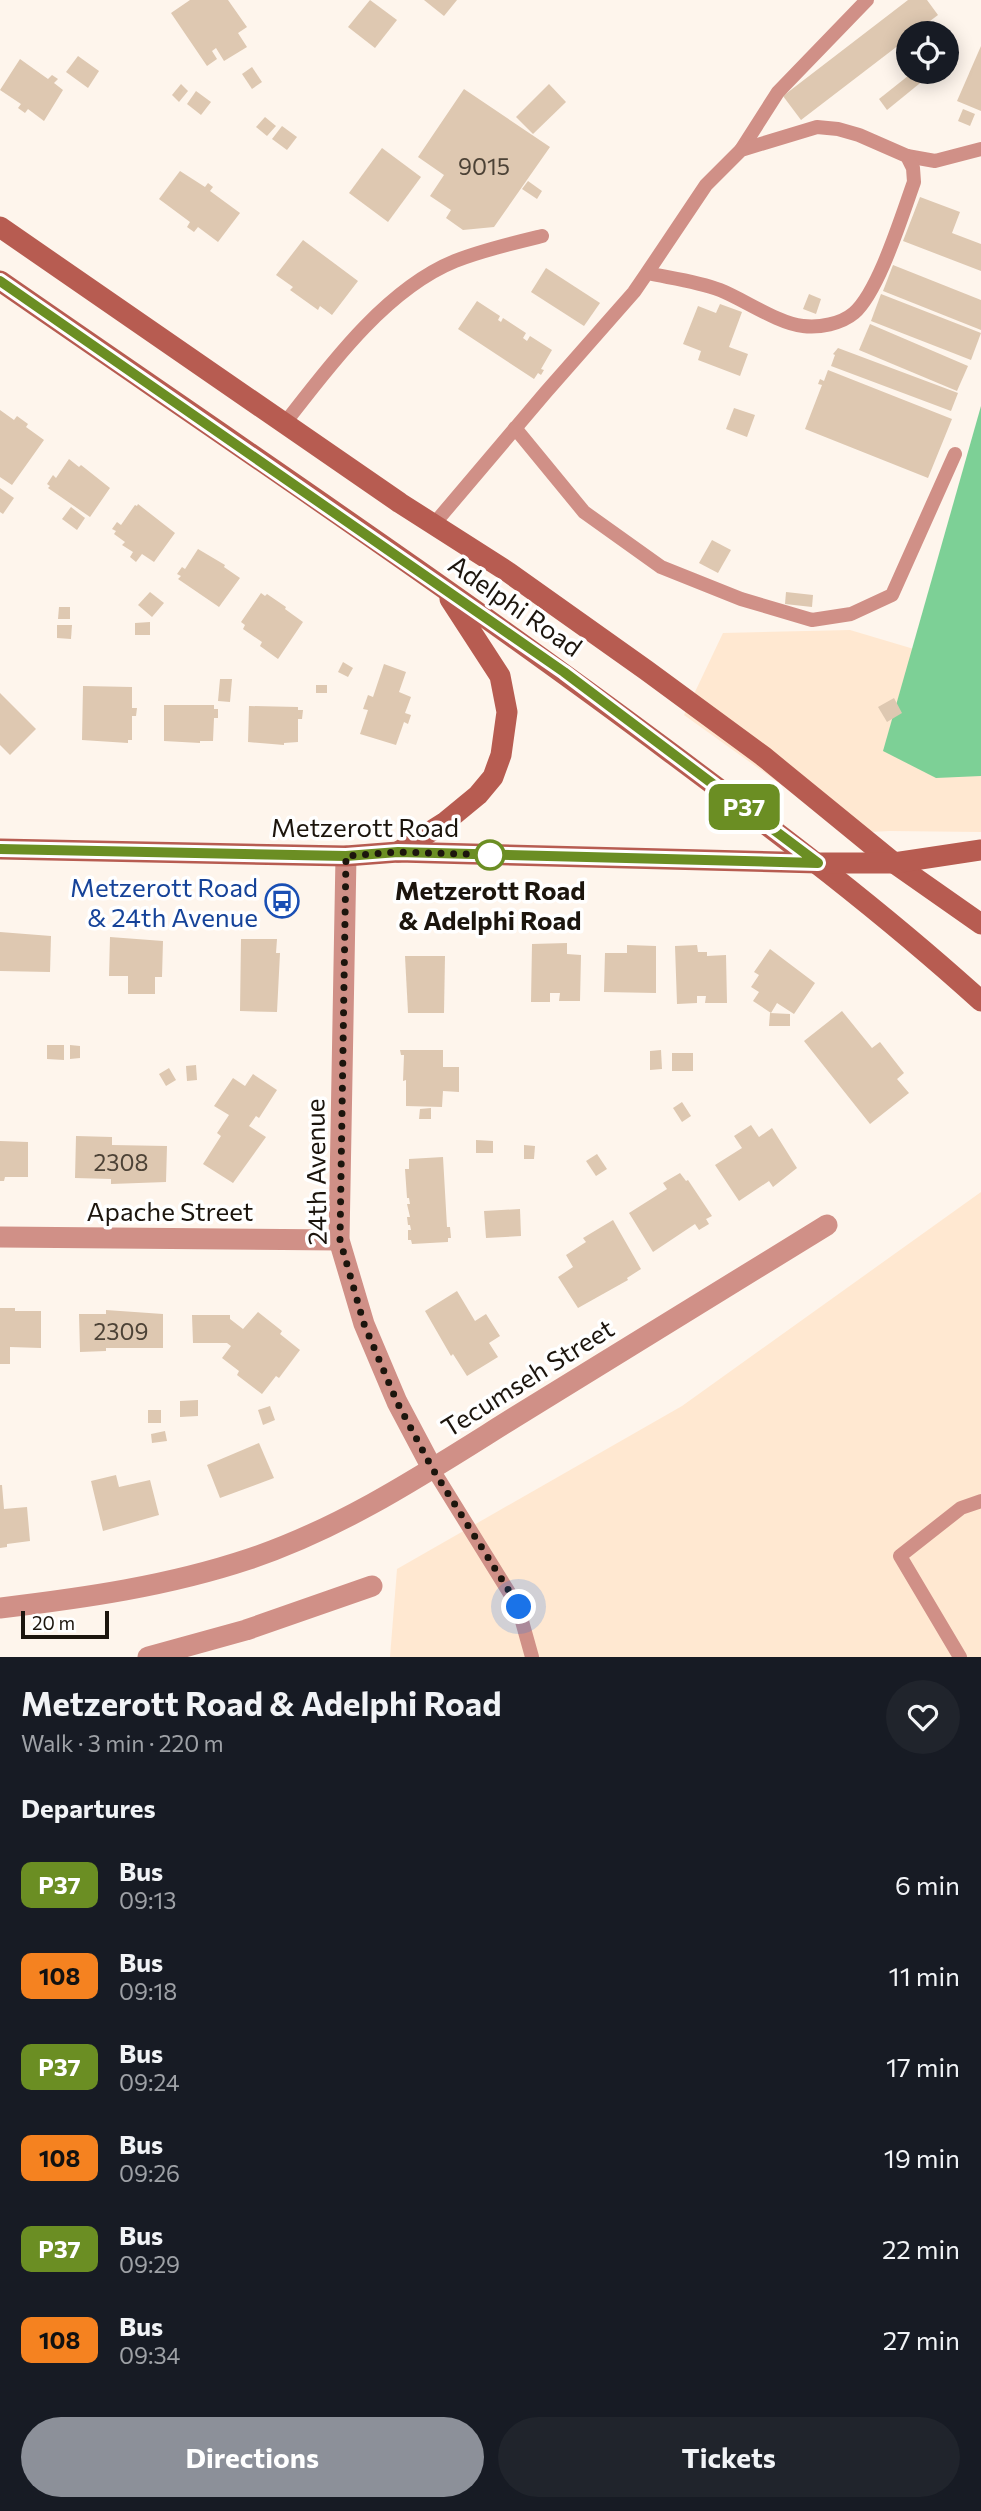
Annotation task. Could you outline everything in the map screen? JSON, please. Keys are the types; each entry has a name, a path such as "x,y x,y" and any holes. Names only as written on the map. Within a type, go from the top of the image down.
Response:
{"main road":[{"name":"Adelphi Road","path":"0,227 508,572 721,724 894,863 981,924"},
{"name":"Adelphi Road","path":"0,281 564,672 818,863 916,942 981,1001"},
{"path":"398,852 444,823 478,795 493,776 501,755 507,712 500,676 443,588"},
{"name":"Metzerott Road","path":"0,849 346,856 398,852 818,863 894,863 981,850"}],"street":[{"name":"24th Avenue","path":"346,856 340,1240 364,1324 397,1402 432,1468"},
{"name":"Tecumseh Street","path":"0,1608 93,1597 172,1580 249,1559 323,1530 432,1468 827,1225"},
{"name":"Apache Street","path":"0,1237 340,1240"},
{"path":"148,1657 246,1630 372,1586"}],"lane":[{"path":"434,524 634,292 706,185 741,150 778,92 867,0"},
{"path":"741,150 817,127 859,135 907,156 935,161 981,149"},
{"path":"647,273 717,288 804,327 836,323 853,314 864,302 876,280 914,182 913,169 907,156"},
{"path":"285,423 323,374 373,321 408,289 453,262 542,236"},
{"path":"515,428 584,512 661,567 741,599 812,620 851,614 892,595 956,454"},
{"path":"432,1468 519,1607 532,1657"},
{"path":"960,1657 900,1556 961,1508 981,1501"}],"shaded area":[{"path":"850,630 981,669 981,832 849,833 684,715 723,633"},
{"path":"981,1192 981,1657 390,1657 397,1569 682,1406"}],"green space":[{"path":"981,406 981,776 936,778 883,751"}],"building":[{"path":"190,0 228,0 247,27 238,33 247,47 224,61 216,48 212,51 217,59 207,66 171,13"},
{"path":"370,0 397,20 375,48 348,27"},
{"path":"424,0 457,0 444,16"},
{"path":"908,0 927,0 938,15 930,21 896,21 896,47 801,120 783,96"},
{"path":"981,46 981,111 957,101"},
{"path":"78,56 99,71 88,88 66,72"},
{"path":"20,59 48,79 52,75 58,79 54,83 63,90 44,121 28,109 25,113 18,108 21,104 0,90"},
{"path":"252,67 262,82 252,89 242,74"},
{"path":"181,84 188,91 179,102 172,95"},
{"path":"549,84 566,102 533,134 516,117"},
{"path":"898,84 919,84 887,110 879,99"},
{"path":"464,89 550,147 494,227 463,230 446,218 451,210 430,196 444,175 418,157"},
{"path":"196,91 211,102 201,115 187,104"},
{"path":"963,109 975,114 970,126 958,121"},
{"path":"265,117 276,126 267,136 256,127"},
{"path":"282,126 297,137 287,150 272,139"},
{"path":"382,148 421,177 388,222 349,193"},
{"path":"180,171 205,187 208,183 213,187 210,191 240,213 218,242 198,227 194,232 187,227 190,222 159,199"},
{"path":"528,181 542,191 537,199 522,189"},
{"path":"920,197 960,212 952,233 981,244 981,271 903,241"},
{"path":"303,240 358,281 332,315 320,306 318,310 290,290 293,287 276,275"},
{"path":"893,265 981,300 981,330 883,291"},
{"path":"546,268 600,303 584,326 531,292"},
{"path":"809,294 821,299 816,314 803,309"},
{"path":"881,294 981,333 971,360 871,321"},
{"path":"477,301 500,316 498,320 501,322 503,318 526,333 523,338 527,341 530,336 552,350 541,369 544,370 541,375 538,373 534,379 458,329"},
{"path":"720,304 742,312 729,347 748,354 740,376 698,360 701,351 683,344 698,306 716,313"},
{"path":"870,324 968,366 957,391 859,350"},
{"path":"838,348 958,393 951,411 831,366 835,355 833,354"},
{"path":"828,370 952,419 928,478 805,429 822,385 818,384 820,379 824,381"},
{"path":"734,408 755,415 747,437 726,429"},
{"path":"0,410 14,420 17,416 28,424 26,427 44,440 12,485 0,477"},
{"path":"69,459 110,488 90,517 48,488 50,486 47,484 53,475 56,478"},
{"path":"0,488 14,498 3,514 0,512"},
{"path":"138,504 175,533 154,562 142,554 136,562 130,557 133,552 122,545 125,542 114,534 116,531 112,529 117,522 121,525"},
{"path":"71,507 85,518 77,530 62,519"},
{"path":"712,540 731,550 718,573 699,563"},
{"path":"198,549 225,565 224,567 240,578 219,607 178,579 181,576 177,574 182,567 185,569"},
{"path":"150,592 164,603 152,617 138,605"},
{"path":"786,592 813,595 812,607 785,604"},
{"path":"261,593 286,607 285,609 303,622 278,659 260,646 262,642 243,629 245,625 241,622"},
{"path":"59,607 70,607 70,619 58,619"},
{"path":"150,622 150,635 135,635 135,623"},
{"path":"57,625 72,625 71,639 57,638"},
{"path":"343,662 353,668 348,677 338,672"},
{"path":"384,664 406,672 399,692 411,697 405,713 411,715 408,724 404,722 396,745 360,734 368,710 363,709 368,695 373,697"},
{"path":"220,679 232,679 230,702 218,701"},
{"path":"316,685 327,685 327,693 316,693"},
{"path":"83,686 132,687 132,708 137,708 136,716 132,716 132,740 128,740 128,743 82,740"},
{"path":"0,693 36,729 10,755 0,745"},
{"path":"894,698 902,713 887,722 878,707"},
{"path":"164,705 214,705 214,709 218,709 218,718 214,718 213,741 164,741"},
{"path":"249,706 298,707 298,710 303,710 302,719 298,719 298,742 284,745 248,742"},
{"path":"0,932 51,936 50,972 0,971"},
{"path":"110,937 163,941 162,977 155,977 155,994 128,994 128,976 109,976"},
{"path":"241,939 277,939 276,953 280,953 277,1012 240,1011"},
{"path":"567,943 567,954 581,955 580,1001 559,1001 560,993 550,993 550,1002 531,1002 532,944"},
{"path":"627,945 656,946 656,993 604,992 605,953 627,953"},
{"path":"697,945 698,952 707,952 707,956 726,955 727,1003 705,1003 706,996 697,996 697,1003 677,1004 675,946"},
{"path":"770,949 815,983 794,1014 777,1003 771,1013 753,1001 759,992 751,987 759,975 754,972"},
{"path":"405,956 445,956 444,1013 408,1013"},
{"path":"842,1011 872,1048 880,1042 904,1073 897,1079 909,1093 870,1124 804,1041"},
{"path":"770,1013 790,1014 790,1026 769,1026"},
{"path":"47,1045 64,1045 64,1060 47,1059"},
{"path":"70,1045 80,1046 80,1058 70,1059"},
{"path":"400,1050 443,1050 443,1067 459,1067 459,1092 443,1091 442,1107 406,1106 404,1055 401,1055"},
{"path":"661,1050 662,1069 650,1070 650,1051"},
{"path":"672,1053 693,1053 693,1071 672,1071"},
{"path":"196,1065 197,1080 187,1081 186,1066"},
{"path":"169,1068 176,1080 166,1086 159,1074"},
{"path":"253,1074 277,1090 259,1118 256,1116 249,1126 266,1137 233,1183 203,1164 221,1136 217,1133 229,1115 214,1106 233,1078 245,1086"},
{"path":"682,1102 691,1116 682,1122 673,1108"},
{"path":"431,1108 431,1119 419,1119 420,1109"},
{"path":"751,1125 759,1137 772,1128 797,1168 773,1187 769,1181 739,1201 715,1165 742,1148 734,1136"},
{"path":"76,1136 112,1137 112,1145 167,1146 166,1182 111,1184 111,1179 75,1178"},
{"path":"476,1140 493,1141 493,1153 476,1153"},
{"path":"0,1141 28,1142 28,1177 5,1177 4,1181 0,1181"},
{"path":"524,1145 535,1146 534,1159 524,1159"},
{"path":"597,1154 607,1169 596,1176 586,1161"},
{"path":"443,1157 447,1227 450,1227 451,1238 448,1238 448,1242 412,1244 411,1240 408,1240 408,1230 411,1230 408,1225 407,1217 410,1217 407,1204 410,1204 407,1198 405,1169 409,1169 409,1159"},
{"path":"680,1173 688,1180 712,1216 706,1219 709,1224 699,1230 695,1224 653,1252 629,1213 667,1189 663,1183"},
{"path":"520,1209 521,1236 486,1238 484,1211"},
{"path":"613,1220 641,1269 627,1278 628,1280 578,1308 558,1277 573,1267 566,1255 586,1242 583,1238"},
{"path":"457,1291 475,1321 486,1314 500,1336 489,1343 498,1357 467,1376 453,1354 451,1356 425,1311"},
{"path":"0,1308 41,1311 41,1348 10,1347 10,1364 0,1364"},
{"path":"106,1310 163,1314 163,1348 106,1348 106,1351 80,1352 79,1314 106,1314"},
{"path":"258,1312 300,1350 279,1378 276,1376 262,1394 237,1375 239,1371 222,1358 231,1346 227,1343 193,1343 192,1315 230,1315 230,1319 243,1329"},
{"path":"198,1400 198,1416 180,1417 180,1401"},
{"path":"270,1406 275,1420 263,1425 258,1410"},
{"path":"148,1410 161,1410 161,1423 148,1423"},
{"path":"165,1431 167,1441 152,1443 151,1434"},
{"path":"259,1443 274,1478 220,1498 207,1465"},
{"path":"116,1475 119,1487 150,1480 159,1515 103,1531 91,1481"},
{"path":"0,1485 4,1509 27,1507 30,1541 7,1544 7,1547 0,1548"}],"bus line":[{"name":"P37","path":"0,281 564,672 818,863 398,852 346,856 0,849"}],"place":[{"name":"Metzerott Road & Adelphi Road","path":"490,855"},
{"name":"Metzerott Road & 24th Avenue","path":"282,901"}],"route":[{"path":"490,855 497,855 398,852 346,856 340,1240 364,1324 397,1402 432,1468 519,1607"}]}
